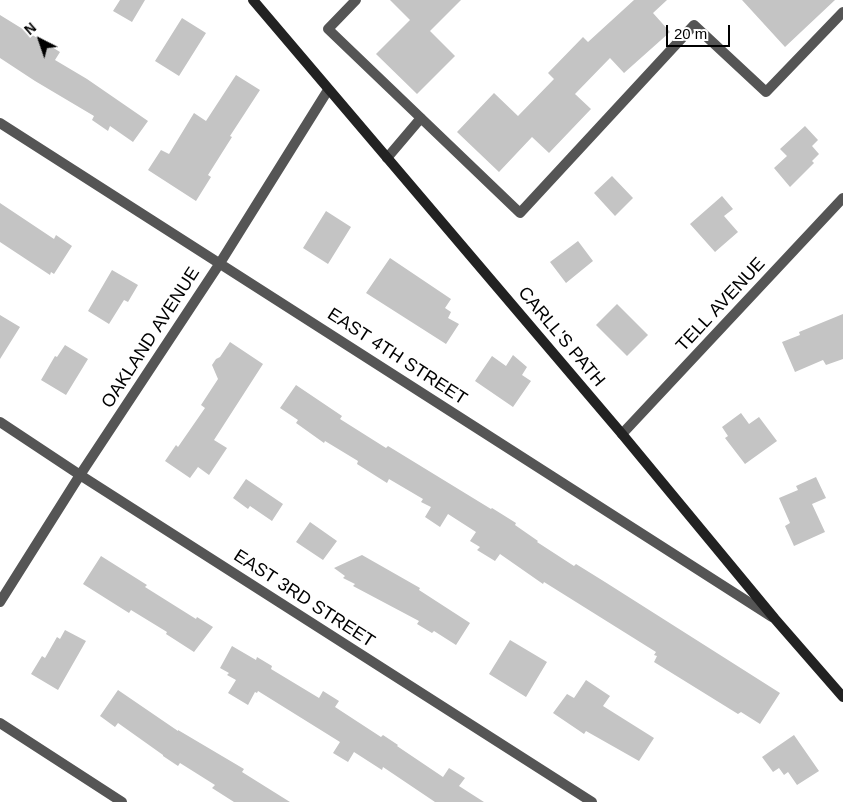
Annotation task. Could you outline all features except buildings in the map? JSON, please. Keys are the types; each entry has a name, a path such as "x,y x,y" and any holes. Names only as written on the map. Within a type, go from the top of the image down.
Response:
{"street":[{"name":"CARLL'S PATH","path":"253,0 622,434 775,619 843,697"},
{"path":"356,0 328,29 520,214 694,25 766,92 843,12"},
{"name":"OAKLAND AVENUE","path":"0,602 80,475 220,263 328,90"},
{"path":"387,158 421,118"},
{"name":"EAST 4TH STREET","path":"0,123 775,619"},
{"name":"TELL AVENUE","path":"622,434 843,198"},
{"name":"EAST 3RD STREET","path":"0,422 592,802"},
{"path":"0,723 122,802"}]}
